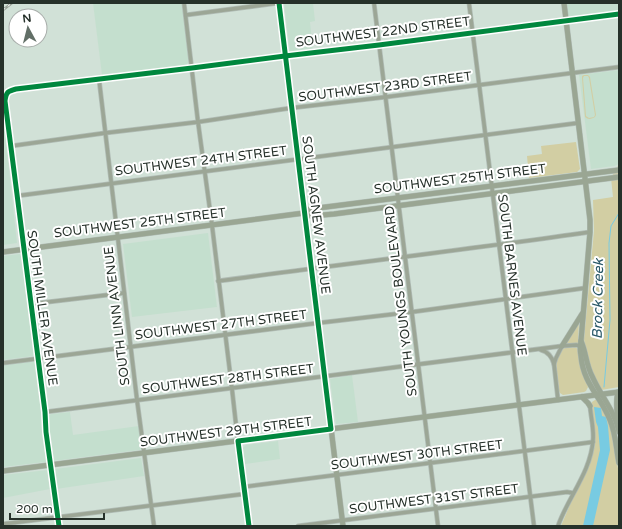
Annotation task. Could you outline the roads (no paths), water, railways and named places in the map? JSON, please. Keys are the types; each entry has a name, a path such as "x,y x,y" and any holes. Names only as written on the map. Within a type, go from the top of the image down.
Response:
{"main road":[{"name":"SOUTH AGNEW AVENUE","path":"278,3 343,523"},
{"path":"564,3 586,181 590,232 580,343 582,365 590,387 612,411 619,432"},
{"name":"SOUTHWEST 25TH STREET","path":"3,252 304,213 310,209 619,170"},
{"name":"SOUTHWEST 25TH STREET","path":"304,213 311,216 619,177"},
{"path":"562,346 583,313"},
{"path":"580,343 583,346 589,370 598,389 597,395 590,406 582,397 587,394 590,387"},
{"path":"617,423 618,414 616,400 619,392"},
{"name":"SOUTHWEST 29TH STREET","path":"3,472 619,392"},
{"path":"597,395 610,419 617,439 619,462"}],"street":[{"path":"184,3 249,526"},
{"path":"186,15 278,3"},
{"name":"SOUTH YOUNGS BOULEVARD","path":"374,3 438,526"},
{"name":"SOUTH BARNES AVENUE","path":"469,3 534,526"},
{"name":"SOUTHWEST 22ND STREET","path":"7,93 16,89 619,14"},
{"name":"SOUTHWEST 23RD STREET","path":"11,146 198,122 291,108 619,67"},
{"name":"SOUTH LINN AVENUE","path":"99,79 124,293 154,526"},
{"name":"SOUTH MILLER AVENUE","path":"7,93 5,95 5,101 16,196 59,526"},
{"name":"SOUTHWEST 24TH STREET","path":"16,196 204,173 298,159 578,123"},
{"path":"218,281 590,232"},
{"name":"SOUTHWEST 27TH STREET","path":"3,363 412,312 585,288"},
{"path":"31,304 124,293"},
{"name":"SOUTHWEST 28TH STREET","path":"45,412 540,350 576,345 580,343"},
{"path":"554,364 562,346"},
{"path":"540,350 547,352 554,364 558,400"},
{"path":"558,526 588,462 593,442 590,406"},
{"name":"SOUTHWEST 30TH STREET","path":"243,487 593,442"},
{"name":"SOUTHWEST 31ST STREET","path":"298,526 343,523 531,496 567,492 573,493"},
{"path":"3,524 244,494"}],"water":[{"path":"594,407 601,408 602,416 606,417 610,450 593,526 583,526 600,450"}],"waterway":[{"name":"Brock Creek","path":"604,387 610,320 609,243 611,226 619,213"}],"railway":[{"path":"3,10 12,3"}]}
